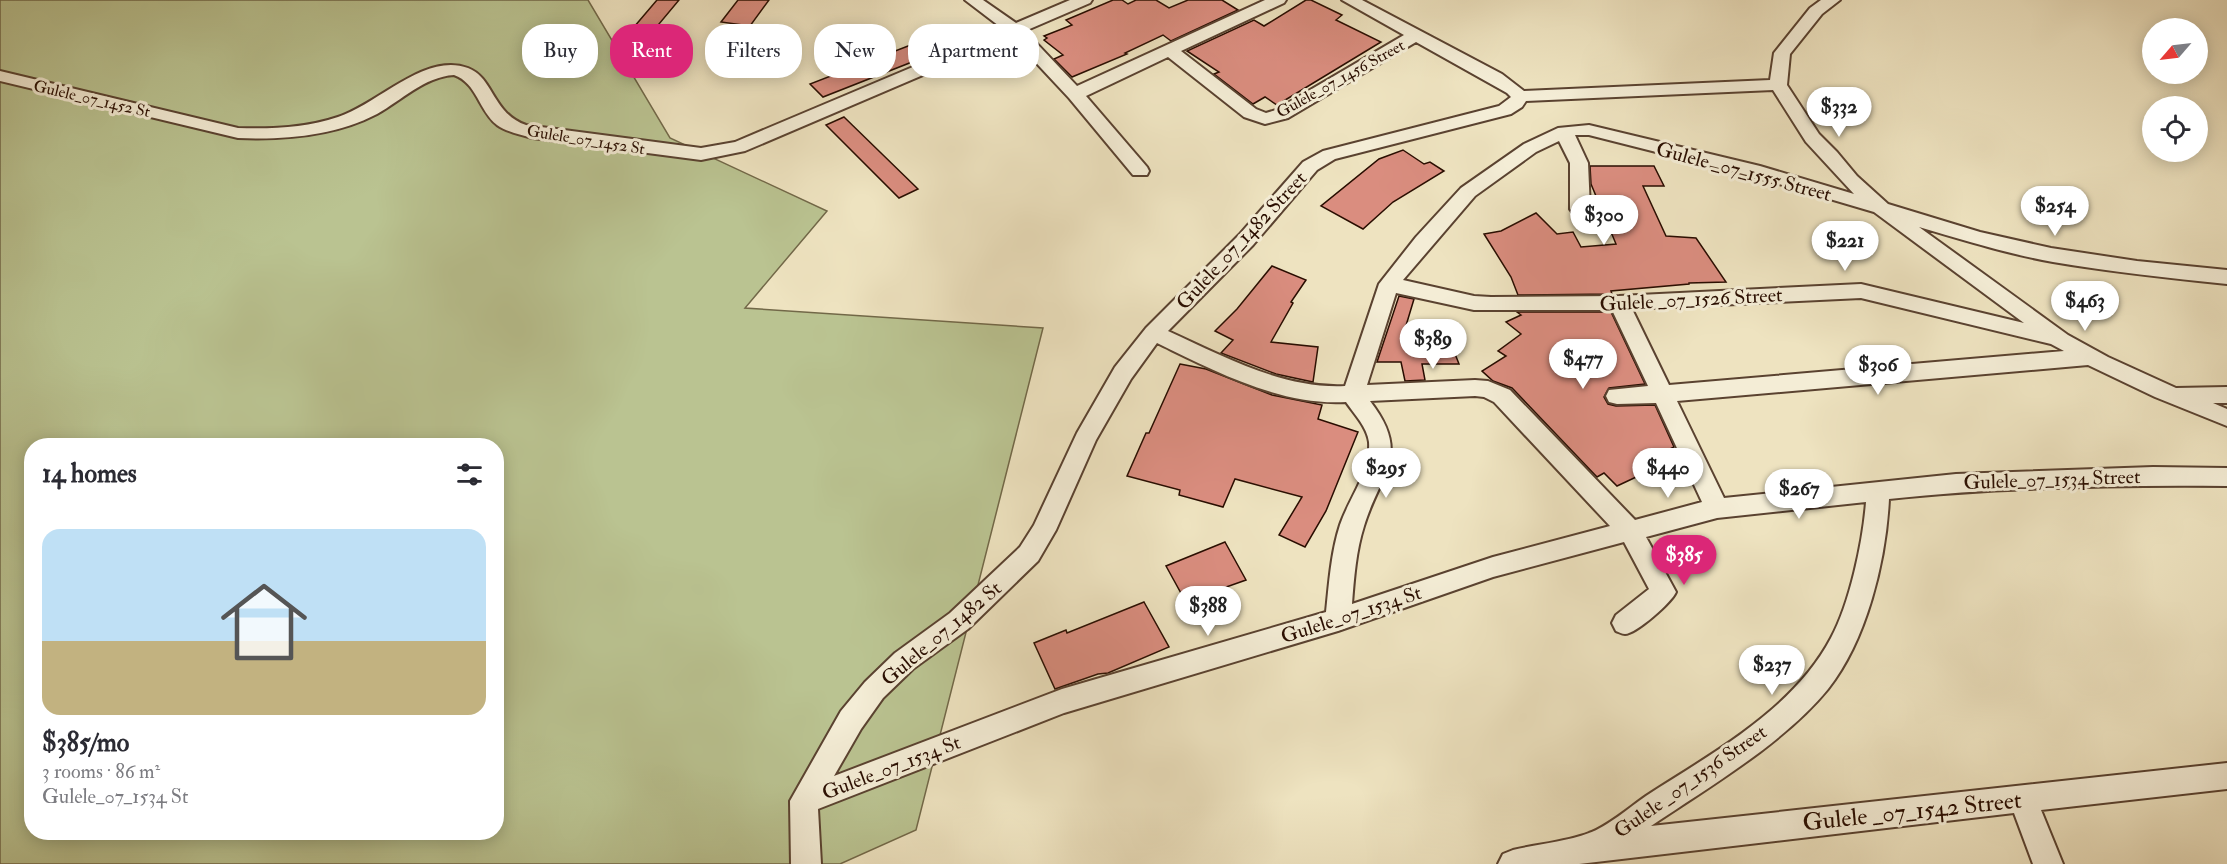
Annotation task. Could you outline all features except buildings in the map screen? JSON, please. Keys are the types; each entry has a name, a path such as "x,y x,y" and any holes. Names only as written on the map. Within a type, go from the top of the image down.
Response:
{"street":[{"path":"974,0 1007,24"},
{"name":"Gulele_07_1452 St","path":"1029,24 1084,0"},
{"path":"1075,94 1278,0"},
{"path":"1350,0 1496,78 1514,89 1520,96 1778,86"},
{"path":"1832,0 1816,11 1782,53 1778,86 1812,138 1831,156 1850,180 1881,208 1977,238 2051,255 2137,268 2227,277"},
{"name":"Gulele_07_1456 Street","path":"1170,51 1250,113 1265,119 1282,114 1415,36"},
{"path":"1039,56 1140,171"},
{"name":"Gulele_07_1452 St","path":"0,76 238,133 268,134 303,132 362,115 422,78 435,72 452,70 464,72 474,79 498,117 510,126 533,133 701,154 739,147 908,75"},
{"name":"Gulele_07_1482 Street","path":"1085,439 1123,373 1154,333 1246,240 1310,166 1329,155 1505,110 1516,103 1520,96"},
{"name":"Gulele _07_1555 Street","path":"1564,132 1589,130 1619,137 1760,172 1881,208 2061,340"},
{"path":"1353,395 1389,284 1468,192 1530,148 1564,132 1579,163 1580,209"},
{"name":"Gulele _07_1526 Street","path":"1389,284 1474,303 1619,303 1861,291 2061,340"},
{"path":"1619,303 1717,508"},
{"path":"1154,333 1237,372 1296,390 1331,395 1353,395 1475,388 1488,389 1502,396 1630,531 1664,592 1625,623"},
{"path":"2061,340 2089,357 2170,395 2227,418"},
{"path":"1617,396 1664,394 2089,357"},
{"path":"1338,620 1343,558 1356,515 1377,468 1380,442 1373,421 1353,395"},
{"path":"2170,395 2227,395"},
{"name":"Gulele_07_1482 St","path":"804,801 851,720 874,690 904,661 959,621 1029,554 1044,530 1085,439"},
{"name":"Gulele_07_1534 Street","path":"1878,491 1925,485 2050,478 2227,477"},
{"name":"Gulele_07_1534 St","path":"804,801 1062,701 1338,620 1493,567 1717,508 1878,491"},
{"name":"Gulele _07_1536 Street","path":"1596,846 1741,748 1788,711 1819,680 1843,642 1856,606 1875,537 1878,491"},
{"name":"Gulele _07_1542 Street","path":"1596,846 2227,776"},
{"path":"2023,799 2048,864"},
{"path":"804,801 806,864"},
{"path":"1512,864 1562,859 1596,846"}],"green space":[{"path":"0,0 588,0 610,37 610,78 634,78 670,138 827,211 745,308 1043,328 916,830 840,864 0,864"}]}
